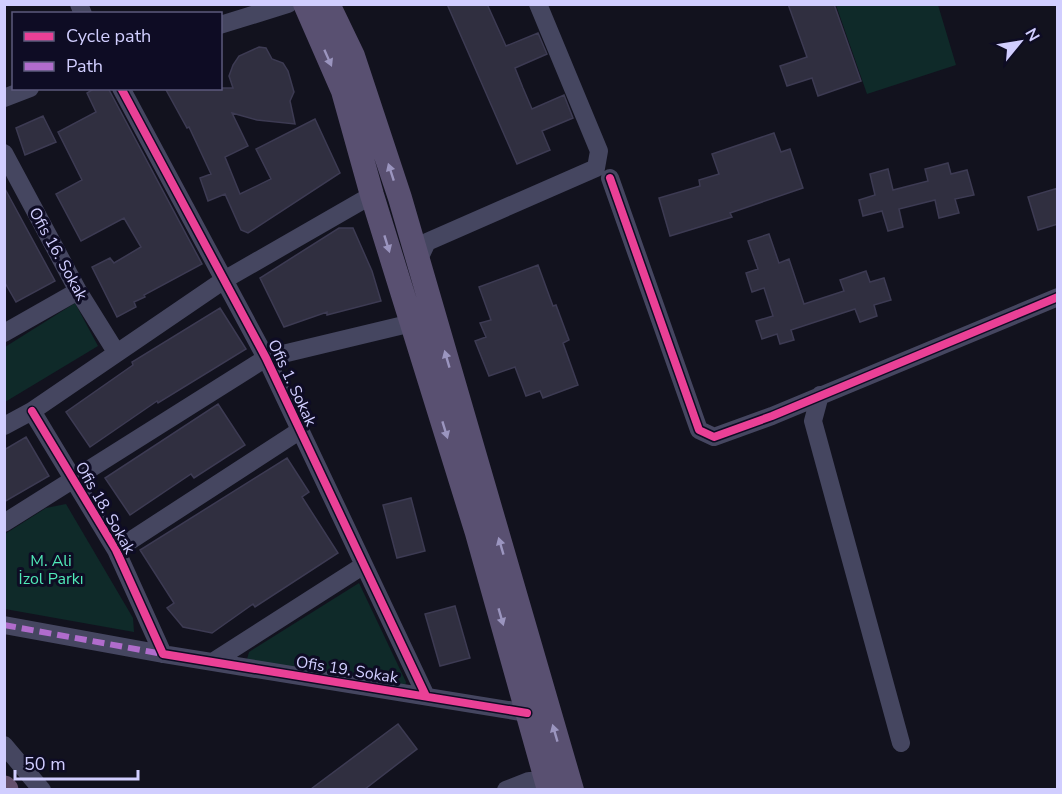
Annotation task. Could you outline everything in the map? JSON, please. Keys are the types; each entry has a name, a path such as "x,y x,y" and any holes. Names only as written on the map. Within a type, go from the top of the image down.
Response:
{"main road":[{"path":"305,4 343,91 372,195 477,533 547,785"},
{"path":"328,4 353,56 400,198 572,789"}],"street":[{"path":"222,24 288,4"},
{"path":"538,4 602,166 699,430 714,437 820,396 1058,297"},
{"path":"4,98 25,90"},
{"name":"Ofis 1. Sokak","path":"122,90 266,358 426,696"},
{"name":"Ofis 16. Sokak","path":"4,153 11,183 116,352"},
{"path":"418,261 427,242 602,166"},
{"path":"4,426 32,411 224,280 372,195"},
{"path":"4,333 78,291"},
{"path":"4,523 266,358 412,323"},
{"path":"813,421 820,396"},
{"path":"797,405 813,421 901,743"},
{"name":"Ofis 18. Sokak","path":"32,411 116,550 163,654"},
{"path":"116,550 299,431"},
{"path":"214,662 364,565"},
{"name":"Ofis 19. Sokak","path":"4,625 163,654 527,713"},
{"path":"4,746 42,789"},
{"path":"506,789 529,781 547,785"}],"green space":[{"path":"836,5 938,5 956,65 867,94"},
{"path":"75,303 98,346 5,402 5,347"},
{"name":"M. Ali İzol Parkı","path":"66,504 133,618 134,632 5,609 5,534 46,508"},
{"path":"359,583 406,682 405,688 246,663 249,652"}],"building":[{"path":"447,4 487,4 506,46 538,33 547,54 515,68 532,109 564,95 573,118 542,131 550,150 517,164"},
{"path":"788,4 834,4 861,81 818,96 812,78 787,86 780,66 807,57"},
{"path":"259,47 266,48 272,59 283,63 288,71 294,92 290,101 295,124 257,120 232,113 248,146 225,157 240,194 271,179 256,149 315,119 340,173 248,233 241,230 225,194 208,201 200,178 211,174 189,127 187,128 166,90 233,88 229,76 239,56"},
{"path":"92,90 109,90 202,264 144,295 145,297 134,302 136,307 117,317 92,267 110,258 114,263 141,247 124,218 81,241 56,194 82,180 58,132 96,112 87,93"},
{"path":"43,116 56,142 25,155 16,128"},
{"path":"774,133 781,152 790,149 803,188 730,213 732,217 670,236 659,198 700,186 699,180 719,174 712,154"},
{"path":"948,163 951,174 967,170 974,195 955,199 959,213 939,218 935,200 899,209 903,227 888,231 882,211 863,216 859,200 875,195 870,174 888,169 893,190 928,181 925,169"},
{"path":"4,187 55,281 16,302 4,281"},
{"path":"1058,188 1058,224 1038,230 1028,197"},
{"path":"339,228 353,228 372,271 381,301 327,315 327,312 284,327 260,278"},
{"path":"769,234 779,263 789,259 804,304 844,291 840,280 866,271 870,282 884,278 891,300 874,305 877,316 860,322 855,309 791,330 794,340 780,344 777,334 762,339 756,321 773,316 764,288 752,292 746,273 758,269 748,241"},
{"path":"538,265 569,340 563,343 578,385 543,398 540,391 526,396 515,367 489,376 475,341 486,337 480,323 491,320 479,287"},
{"path":"220,308 246,349 158,403 157,401 90,447 66,412 133,365 132,362"},
{"path":"218,404 245,445 194,478 191,474 130,515 105,478"},
{"path":"26,437 49,476 4,502 4,450"},
{"path":"287,458 309,492 302,497 338,553 255,607 253,604 212,633 183,627 167,608 174,603 140,550"},
{"path":"411,498 425,551 397,558 383,505"},
{"path":"455,606 470,658 440,666 425,614"},
{"path":"398,724 417,749 365,789 311,789"}],"marked path":[{"path":"4,625 163,654"}],"cycle path":[{"path":"122,90 266,358 426,696"},
{"path":"610,178 699,430 714,437 772,416 1058,297"},
{"path":"32,411 116,550 163,654 527,713"}]}
